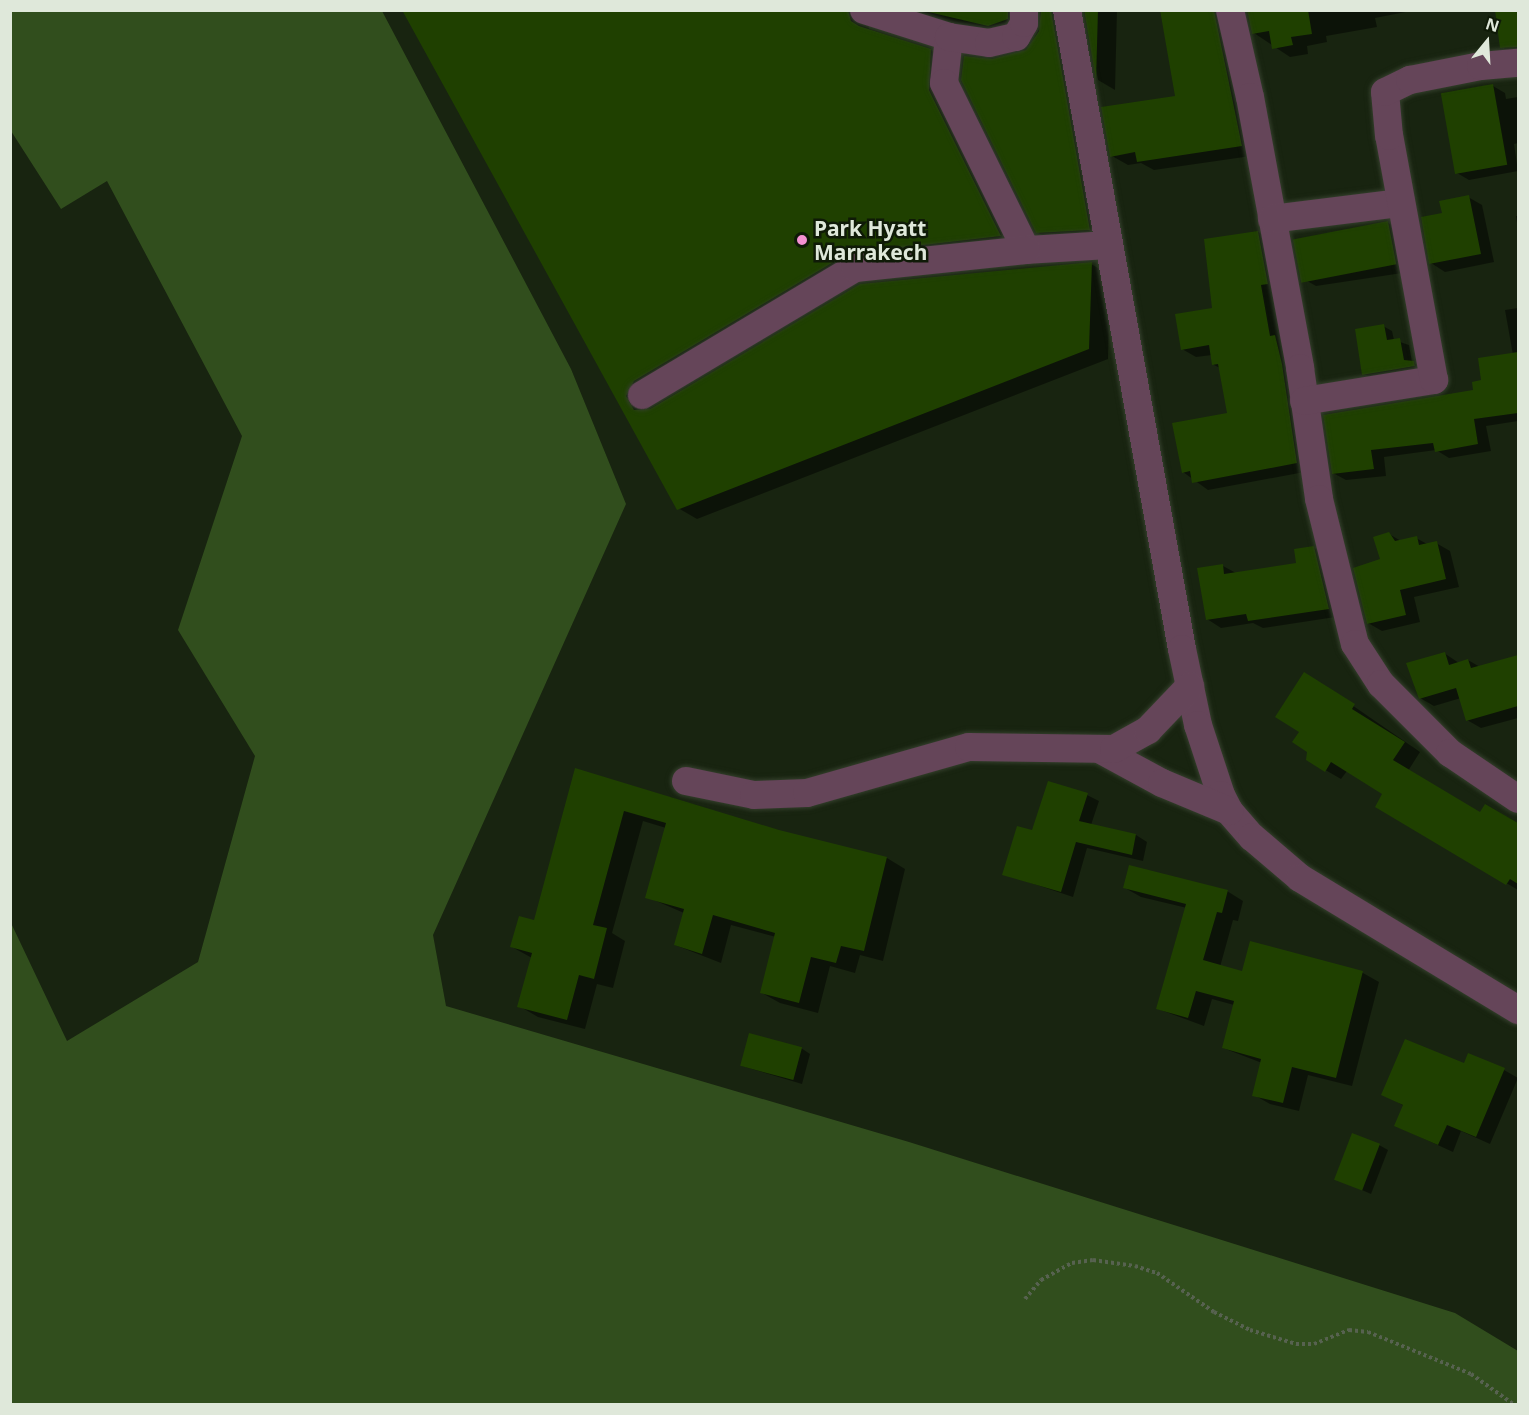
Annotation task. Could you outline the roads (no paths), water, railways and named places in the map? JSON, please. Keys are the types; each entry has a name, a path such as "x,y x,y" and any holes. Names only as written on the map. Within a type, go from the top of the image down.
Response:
{"street":[{"path":"864,10 950,37 989,43 1016,37 1024,23 1024,10"},
{"path":"1067,10 1107,245 1190,686 1209,764 1229,811 1268,853 1300,878 1518,1010"},
{"path":"1230,10 1272,219 1319,499 1355,644 1381,684 1450,753 1518,799"},
{"path":"950,37 944,83 1026,250"},
{"path":"1304,401 1434,380 1389,136 1387,88 1481,66 1518,63"},
{"path":"1272,219 1401,203"},
{"path":"642,395 855,268 1026,250 1107,245"},
{"path":"686,781 754,795 807,793 969,747 1018,745 1101,750 1140,737 1190,686"},
{"path":"1140,737 1142,756 1152,778"},
{"path":"1101,750 1152,778 1229,811"}],"place":[{"name":"Park Hyatt Marrakech","path":"802,240"}]}
